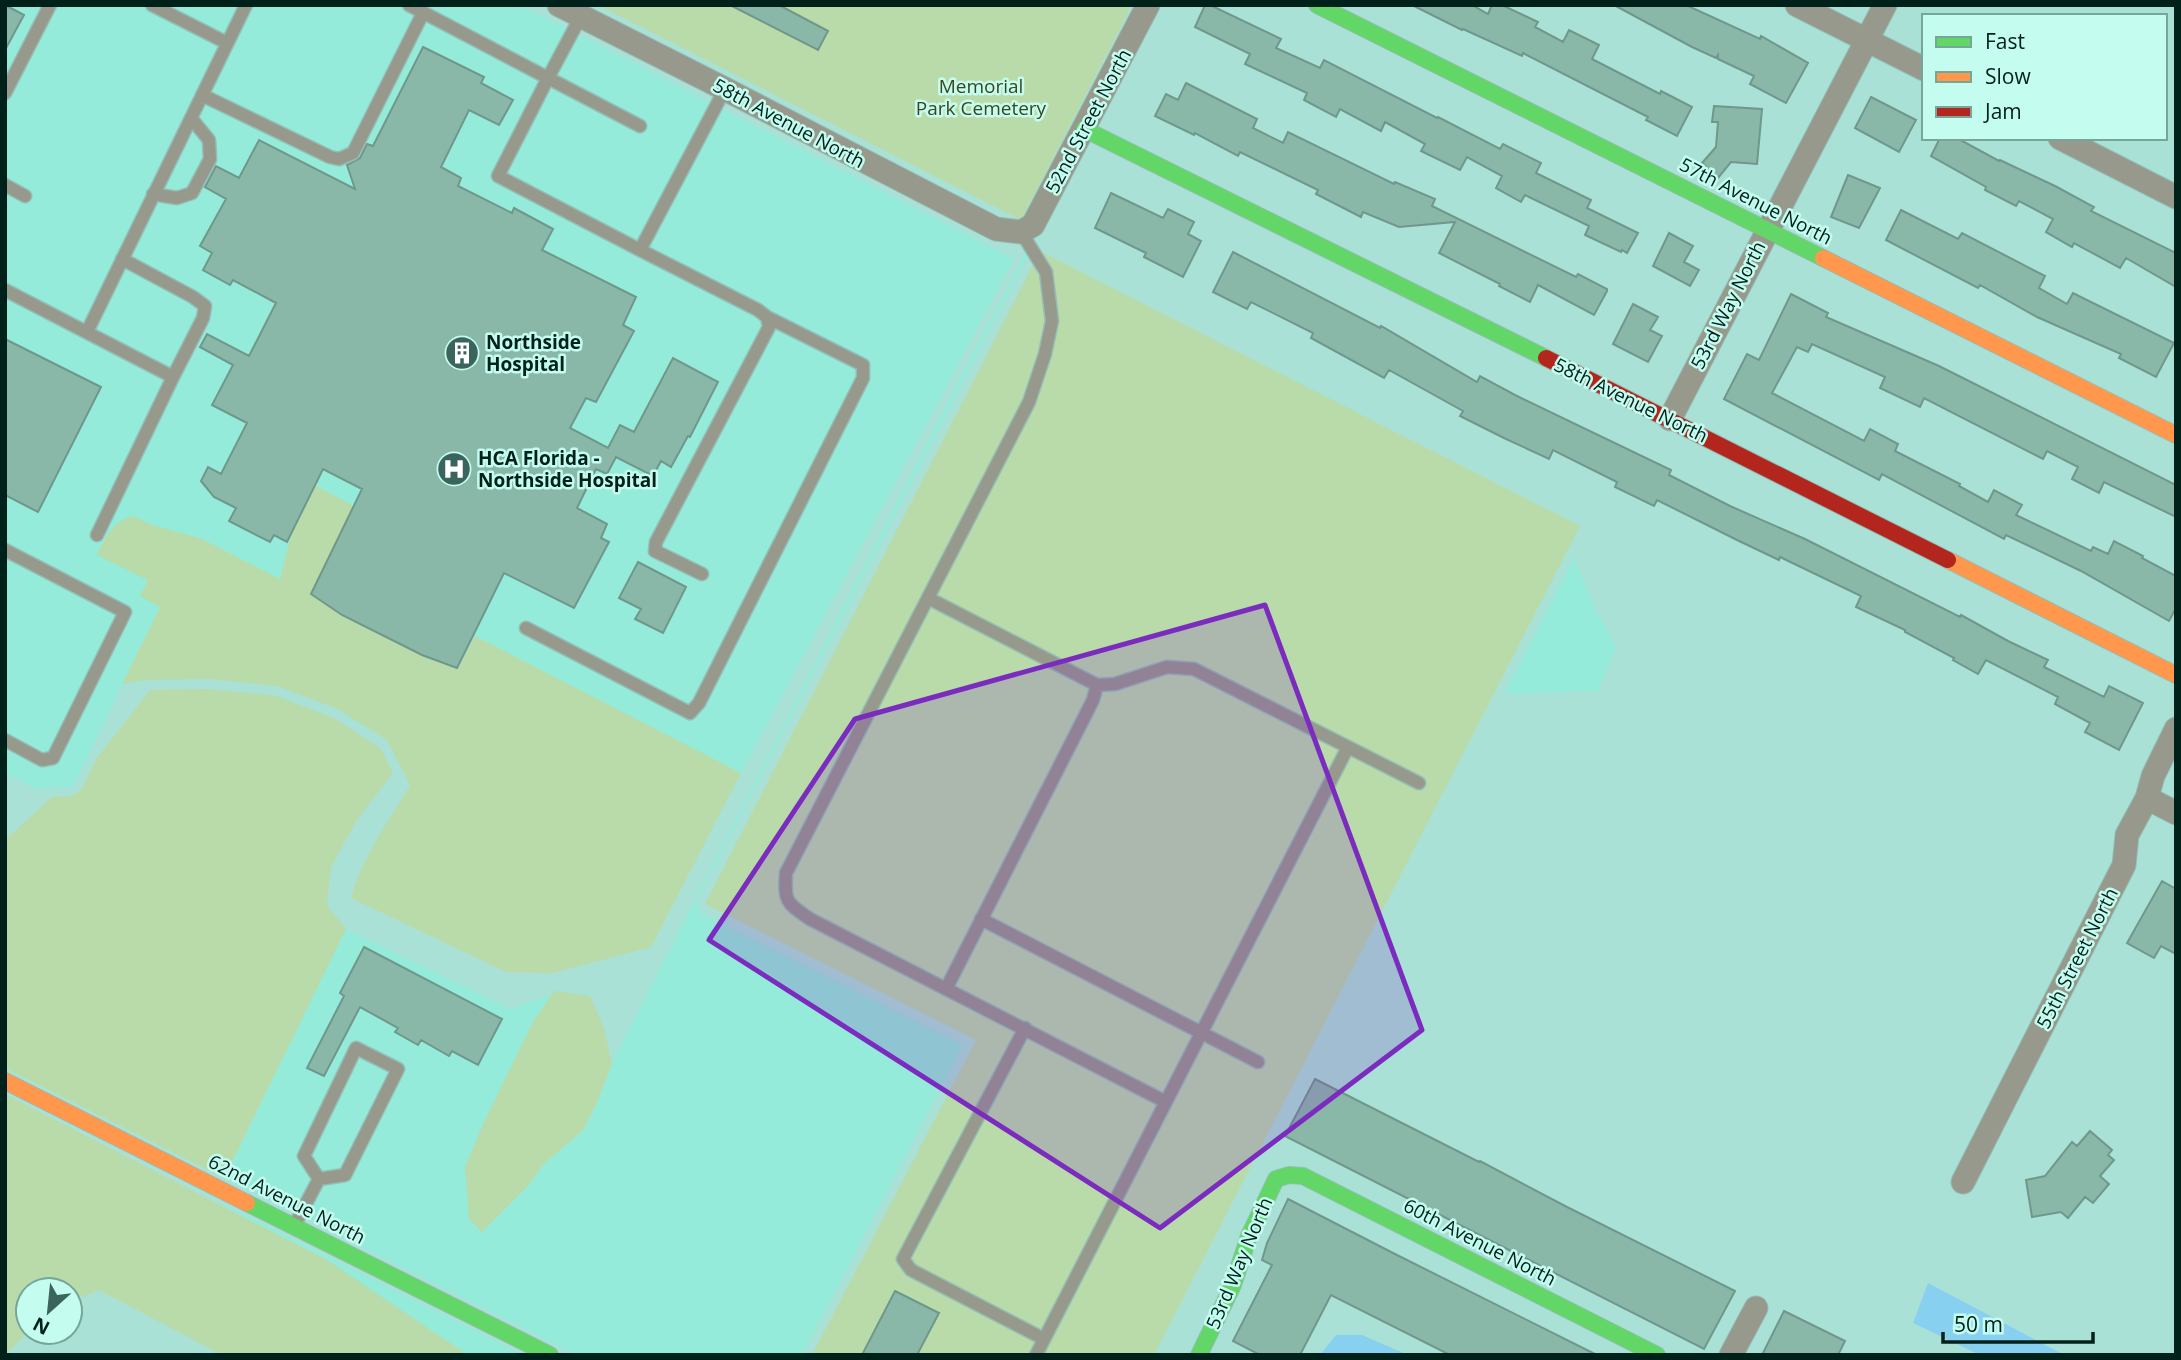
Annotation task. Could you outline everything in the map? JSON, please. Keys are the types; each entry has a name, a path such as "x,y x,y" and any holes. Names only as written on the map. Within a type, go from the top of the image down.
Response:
{"street":[{"name":"58th Avenue North","path":"559,5 996,229 1021,232"},
{"name":"52nd Street North","path":"1021,232 1033,225 1148,5"},
{"name":"57th Avenue North","path":"1317,5 2176,435"},
{"path":"1797,5 1922,68"},
{"name":"53rd Way North","path":"1670,419 1885,5"},
{"name":"58th Avenue North","path":"1084,129 1670,419 2176,674"},
{"path":"2064,140 2176,197"},
{"name":"55th Street North","path":"1963,1182 2124,865 2127,835 2147,798 2153,776 2176,729"},
{"path":"2147,798 2176,813"},
{"name":"62nd Avenue North","path":"5,1081 550,1355"},
{"name":"53rd Way North","path":"1199,1355 1233,1284 1249,1236 1276,1179 1283,1175"},
{"name":"60th Avenue North","path":"1283,1175 1303,1176 1657,1355"},
{"path":"1731,1355 1756,1308"}],"lane":[{"path":"5,93 50,5"},
{"path":"152,5 228,43"},
{"path":"86,332 246,5"},
{"path":"409,5 640,126"},
{"path":"202,95 339,159 353,153 423,13"},
{"path":"526,628 690,713 699,703 863,378 863,365 498,176 580,16"},
{"path":"640,250 725,89"},
{"path":"153,194 177,198 192,193 210,159 209,140 191,118"},
{"path":"5,185 25,196"},
{"path":"1021,232 1046,272 1052,321 1045,354 1029,402 786,873 785,891 789,904 810,919 1166,1102"},
{"path":"97,535 203,318 205,306 122,259"},
{"path":"5,290 173,377"},
{"path":"702,574 655,551 656,542 769,327 767,317"},
{"path":"5,550 125,612 53,758 42,760 5,740"},
{"path":"928,598 1097,685 1115,684 1167,667 1194,669 1419,783"},
{"path":"946,989 1093,700 1097,685"},
{"path":"1036,1355 1349,747"},
{"path":"981,919 1258,1062"},
{"path":"1025,1028 903,1259 911,1270 1044,1339"},
{"path":"356,1048 398,1069 345,1175 319,1179 304,1156 356,1048"},
{"path":"294,1226 319,1179"}],"highlighted area":[{"path":"1265,605 1422,1030 1160,1228 709,940 855,719"}],"shaded area":[{"name":"HCA Florida - Northside Hospital","path":"5,5 521,5 1014,259 741,773 662,867 410,785 387,740 338,709 277,686 209,679 144,680 122,685 73,787 35,788 5,773"},
{"path":"1028,245 1032,248 697,900 700,913 963,1045 802,1355 576,1355 224,1178 346,929 511,1009 554,993 533,1022 465,1167 482,1232 525,1189 545,1163 584,1129 612,1063"},
{"path":"1574,558 1596,611 1616,646 1598,691 1504,694"},
{"path":"213,1199 524,1355 468,1355"}],"green space":[{"name":"Memorial Park Cemetery","path":"598,5 1132,5 1021,220"},
{"path":"1040,251 1580,526 1154,1355 812,1355 976,1040 705,904"},
{"path":"316,486 360,509 425,656 458,668 475,636 741,773 651,947 553,973 506,972 351,898 369,854 410,785 387,740 338,709 277,686 209,679 144,680 122,684 160,607 140,596 148,580 97,555 115,526 133,516 152,525 202,539 280,579 291,535"},
{"path":"207,689 274,695 334,718 380,748 393,773 357,820 331,867 327,905 346,929 224,1178 5,1068 5,840 52,797 72,796 81,790 96,759 150,690"},
{"path":"554,991 590,996 604,1028 612,1064 584,1129 545,1163 525,1189 482,1232 469,1219 465,1167 533,1022"},
{"path":"5,1094 327,1260 468,1355 222,1355 99,1290 84,1297 84,1276 14,1276 14,1346 5,1355"}],"water":[{"path":"1928,1283 2064,1355 1980,1355 1913,1323"},
{"path":"1336,1335 1362,1335 1408,1355 1320,1355"}],"building":[{"path":"5,5 24,15 5,50"},
{"path":"730,5 779,5 828,31 818,50"},
{"path":"1205,5 1281,39 1276,48 1320,68 1324,60 1500,149 1503,144 1541,163 1536,173 1591,200 1587,208 1638,233 1627,253 1585,235 1589,226 1525,195 1521,202 1496,188 1502,176 1467,157 1460,170 1421,151 1425,144 1385,122 1381,131 1340,109 1336,117 1304,100 1307,93 1245,64 1250,54 1195,27"},
{"path":"1412,5 1472,5 1488,14 1492,5 1502,5 1538,22 1535,27 1563,42 1569,30 1599,45 1592,59 1660,94 1661,91 1692,107 1677,136 1646,120 1648,117 1523,53 1522,56"},
{"path":"1614,5 1686,5 1760,39 1761,36 1808,63 1786,103 1750,84 1754,76 1718,59 1718,55 1716,58 1692,47"},
{"name":"Northside Hospital","path":"423,47 484,77 481,83 513,100 499,125 469,110 441,167 461,178 458,186 512,213 514,208 553,229 542,250 636,297 623,325 634,331 596,402 586,398 570,428 608,448 620,425 634,432 673,358 718,382 690,437 688,436 671,467 661,461 653,476 616,457 607,474 596,469 577,508 607,524 601,538 609,542 574,608 504,573 457,668 422,655 342,615 311,594 362,489 323,469 287,542 274,535 270,542 229,521 236,508 214,497 201,481 208,467 221,474 247,423 212,405 233,365 200,347 207,334 249,356 276,303 233,280 230,285 203,270 212,253 200,246 226,199 205,187 216,166 239,178 259,140 355,189 347,165 360,158 367,144 373,146"},
{"path":"1186,83 1257,119 1253,128 1283,143 1288,132 1394,184 1395,182 1435,199 1432,206 1576,277 1578,274 1607,291 1594,315 1538,285 1530,302 1439,253 1455,222 1399,227 1363,212 1361,217 1316,194 1318,190 1240,152 1238,156 1155,116 1166,94 1178,100"},
{"path":"1871,97 1916,120 1899,152 1855,128"},
{"path":"1714,106 1762,109 1757,164 1731,162 1718,178 1702,163 1716,147 1718,122 1712,122"},
{"path":"1939,140 1961,140 2055,186 2094,207 2091,211 2176,253 2176,287 2126,258 2120,268 2074,243 2072,247 2046,232 2053,219 2019,201 2016,206 1985,190 1986,187 1931,156"},
{"path":"1848,175 1880,188 1859,228 1831,217"},
{"path":"1111,193 1163,218 1168,209 1194,222 1188,234 1201,241 1183,277 1144,257 1146,253 1095,228"},
{"path":"1901,210 1958,239 1962,233 2045,276 2039,288 2067,304 2073,293 2174,343 2156,377 2119,358 2121,354 2037,317 1980,285 1978,288 1886,240"},
{"path":"1669,233 1693,246 1684,262 1699,270 1690,286 1653,266"},
{"path":"1233,252 1380,328 1381,326 1477,382 1480,376 1671,470 1669,475 1730,506 1805,539 1960,617 1961,615 2048,660 2044,667 2104,697 2109,686 2143,703 2119,750 2085,732 2090,723 2055,704 2058,697 1986,660 1978,674 1905,630 1856,607 1861,596 1780,557 1779,560 1657,500 1654,506 1615,487 1617,482 1553,450 1549,459 1504,438 1460,416 1463,411 1389,370 1384,378 1311,338 1313,333 1251,302 1247,309 1213,292"},
{"path":"1791,294 1828,313 1826,317 1939,366 2176,485 2176,517 2104,482 2099,493 2072,479 2078,467 2047,451 2043,459 1924,398 1920,407 1880,388 1885,377 1812,344 1808,352 1797,347 1772,393 1864,441 1870,429 1898,444 1895,451 1960,484 1959,486 1988,502 1994,490 2022,505 2016,515 2091,551 2093,547 2108,554 2114,541 2143,556 2142,558 2176,576 2176,608 2169,621 2081,571 2006,535 2004,539 1882,474 1879,480 1724,399 1747,354 1759,360"},
{"path":"1633,304 1658,317 1650,330 1662,336 1648,362 1613,344"},
{"path":"5,339 101,387 38,512 5,495"},
{"path":"638,562 686,587 663,633 635,619 641,609 619,598"},
{"path":"2162,881 2176,889 2176,954 2161,946 2154,958 2127,943"},
{"path":"364,947 502,1019 478,1065 452,1051 449,1056 421,1040 418,1045 395,1032 398,1028 360,1007 324,1076 307,1068 344,996 340,993"},
{"path":"1315,1079 1735,1291 1704,1349 1285,1136"},
{"path":"2090,1131 2112,1150 2108,1155 2114,1160 2100,1176 2109,1184 2093,1203 2085,1197 2068,1218 2061,1212 2032,1217 2026,1180 2045,1176 2072,1142 2077,1146"},
{"path":"1288,1199 1597,1355 1450,1355 1331,1295 1300,1355 1260,1355 1233,1341 1272,1265 1262,1260"},
{"path":"895,1291 939,1313 917,1355 862,1355"},
{"path":"1784,1311 1845,1341 1838,1355 1762,1355"}],"traffic: fast":[{"path":"1317,5 1823,258"},
{"path":"1084,129 1546,358"},
{"path":"1199,1355 1233,1285 1249,1236 1276,1179 1289,1175 1303,1176 1657,1355"},
{"path":"247,1203 550,1355"}],"traffic: slow":[{"path":"1823,258 2176,435"},
{"path":"1948,560 2176,675"},
{"path":"5,1081 247,1203"}],"traffic: jam":[{"path":"1546,358 1948,560"}],"place":[{"name":"Northside Hospital","path":"462,353"},
{"name":"HCA Florida - Northside Hospital","path":"454,469"}]}
